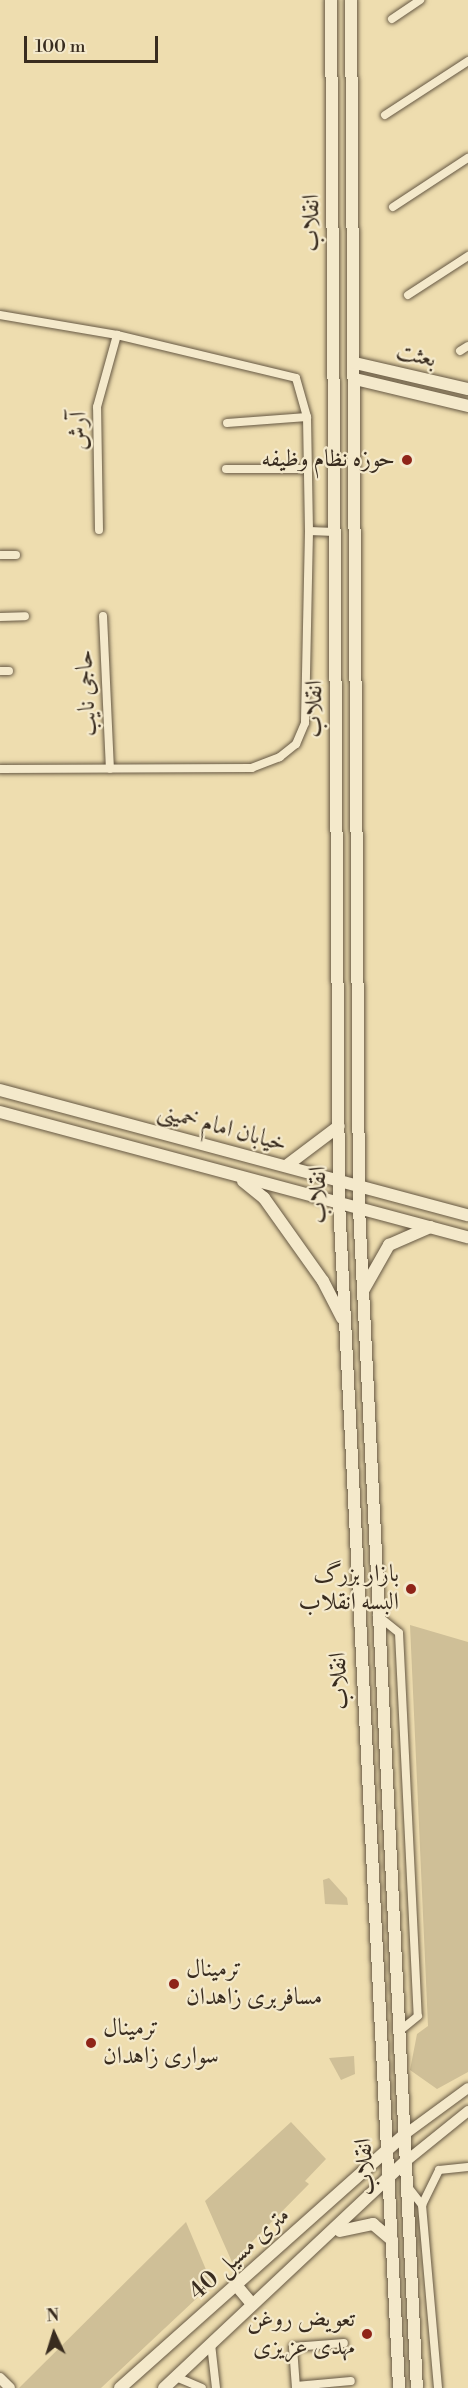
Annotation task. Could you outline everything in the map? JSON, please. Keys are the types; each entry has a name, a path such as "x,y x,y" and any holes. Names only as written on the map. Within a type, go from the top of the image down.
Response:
{"main road":[{"path":"331,2 351,2"},
{"name":"انقلاب","path":"331,2 339,1202 399,2388"},
{"name":"انقلاب","path":"351,2 359,723 361,1187 359,1208 376,1614 417,2388"},
{"name":"بعثت","path":"355,363 468,389"},
{"name":"بعثت","path":"355,379 468,406"},
{"path":"336,723 359,723"},
{"name":"خیابان امام خمینی","path":"0,1090 468,1215"},
{"name":"خیابان امام خمینی","path":"0,1112 468,1237"},
{"path":"286,1166 339,1126"},
{"path":"340,1146 360,1147"},
{"path":"228,1173 264,1198 323,1281 345,1325"},
{"path":"362,1293 389,1245 431,1227"},
{"name":"40 متری مسیل","path":"120,2388 386,2148 404,2135"},
{"name":"40 متری مسیل","path":"164,2388 252,2304 336,2232 405,2162"},
{"path":"336,2232 373,2224 392,2240"},
{"path":"236,2285 252,2304"}],"street":[{"path":"392,19 420,0"},
{"path":"385,115 468,62"},
{"path":"393,207 468,158"},
{"path":"408,295 468,256"},
{"path":"0,315 117,335 286,373 301,386 307,417 309,531 305,723 296,744 280,757 252,768 0,770"},
{"name":"آرش","path":"99,530 97,407 117,335"},
{"path":"460,351 468,346"},
{"path":"227,423 307,417"},
{"path":"226,469 308,469"},
{"path":"309,531 335,532"},
{"path":"0,555 16,555"},
{"path":"0,617 25,615"},
{"name":"حاجی نایب","path":"103,616 110,769"},
{"path":"376,1614 399,1633 418,2016 398,2032"},
{"path":"404,2135 468,2088"},
{"path":"405,2162 468,2111"},
{"path":"438,2388 422,2205 439,2169 468,2167"},
{"path":"406,2186 422,2205"},
{"path":"212,2343 216,2388"},
{"path":"344,2343 293,2347 296,2387 351,2381"},
{"path":"176,2377 202,2388"},
{"path":"0,2378 10,2388"}],"shaded area":[{"path":"410,1625 468,1642 468,2072 437,2089 410,2070 417,2034 428,2026"},
{"path":"329,1878 347,1898 348,1905 325,1904 323,1880"},
{"path":"354,2056 355,2074 341,2080 329,2058"},
{"path":"291,2122 326,2159 305,2181 309,2184 232,2262 205,2201"},
{"path":"186,2222 212,2284 101,2388 19,2388"}],"place":[{"name":"حوزه نظام وظیفه","path":"407,460"},
{"name":"بازار بزرگ البسه انقلاب","path":"411,1589"},
{"name":"ترمینال مسافربری زاهدان","path":"174,1984"},
{"name":"ترمینال سواری زاهدان","path":"91,2043"},
{"name":"تعویض روغن مهدی عزیزی","path":"367,2334"}]}
